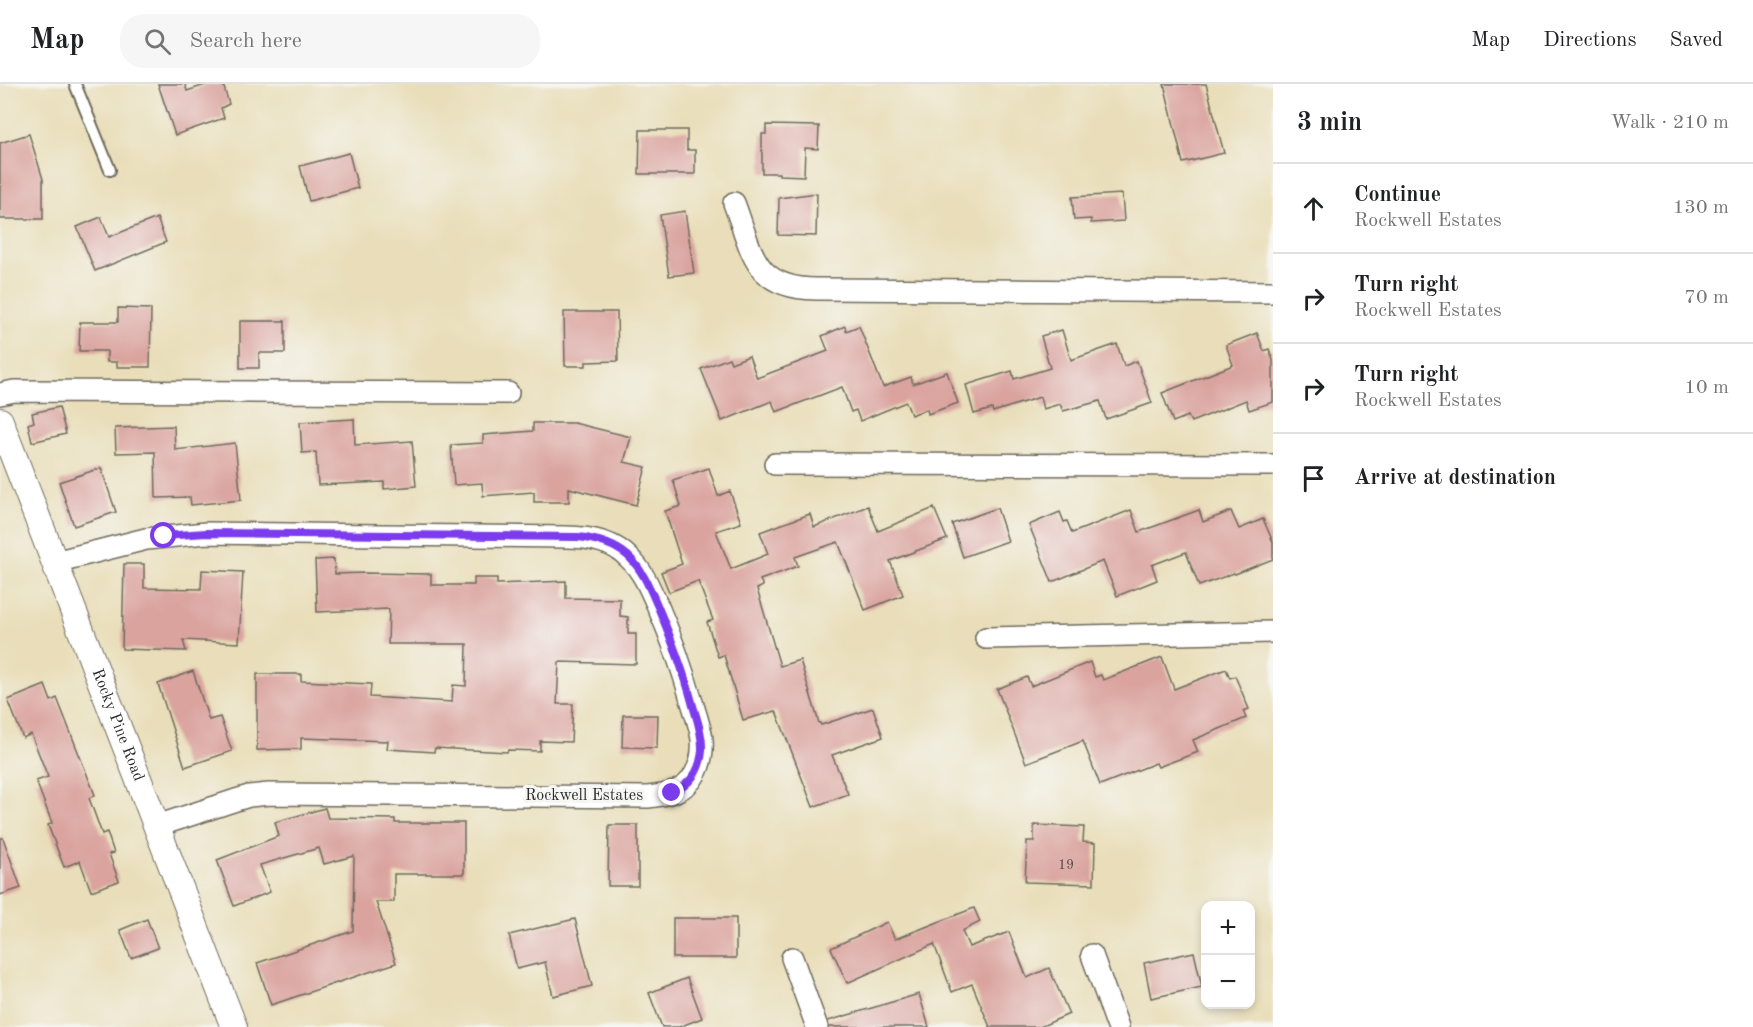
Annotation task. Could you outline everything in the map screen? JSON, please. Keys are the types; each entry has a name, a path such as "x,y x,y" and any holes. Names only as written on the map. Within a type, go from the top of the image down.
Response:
{"street":[{"path":"734,203 758,265 765,274 779,284 796,288 1273,292"},
{"path":"0,394 14,391 508,393"},
{"name":"Rocky Pine Road","path":"0,421 234,1027"},
{"path":"775,464 1273,465"},
{"name":"Rockwell Estates","path":"55,562 146,539 206,533 592,539 617,548 629,557 648,584 672,640 702,740 700,761 695,774 681,789 663,795 269,794 249,796 157,826"},
{"path":"986,638 1273,632"},
{"path":"1092,955 1119,1027"},
{"path":"792,958 817,1027"}],"lane":[{"path":"75,84 110,170"}],"building":[{"path":"158,84 185,84 187,91 208,84 223,84 229,104 221,108 224,118 175,135"},
{"path":"1164,84 1206,84 1224,153 1183,163"},
{"path":"766,125 819,126 818,149 805,148 804,176 762,173 762,134 766,134"},
{"path":"640,130 687,130 687,150 695,150 695,174 639,174"},
{"path":"29,134 43,179 43,219 0,219 0,143"},
{"path":"349,153 358,188 309,201 300,166"},
{"path":"817,193 816,236 778,235 779,198"},
{"path":"1122,194 1124,221 1091,223 1091,219 1074,220 1072,197"},
{"path":"685,211 694,273 669,276 660,215"},
{"path":"101,217 109,237 157,218 166,242 95,271 77,227"},
{"path":"118,308 151,309 150,367 117,367 117,362 107,362 107,351 79,351 80,322 118,322"},
{"path":"564,312 617,312 618,361 586,362 586,366 565,366"},
{"path":"240,321 285,321 285,353 259,353 259,368 240,368"},
{"path":"845,326 846,331 859,326 883,387 911,377 913,384 947,372 958,403 928,414 927,409 911,415 906,402 860,421 856,410 851,412 842,387 776,412 772,401 722,421 701,369 729,358 731,363 749,356 757,378 828,351 822,336"},
{"path":"1062,330 1071,360 1117,344 1124,366 1137,361 1152,403 1106,419 1100,401 1063,411 1060,404 1043,409 1040,397 993,412 992,409 974,414 966,385 1012,371 1014,379 1050,368 1041,336"},
{"path":"1257,333 1264,351 1269,349 1273,360 1273,402 1249,410 1246,400 1191,422 1188,416 1173,422 1162,393 1233,365 1226,345"},
{"path":"59,407 66,434 32,442 28,424 34,422 32,413"},
{"path":"354,419 355,445 412,441 416,486 384,489 384,482 318,485 316,452 302,453 300,422"},
{"path":"533,423 574,423 631,437 624,462 646,467 636,505 569,488 569,502 534,502 534,492 483,496 482,483 454,485 451,445 483,443 483,435 533,431"},
{"path":"174,426 175,450 235,443 241,500 191,505 190,497 156,498 155,452 116,453 115,428"},
{"path":"101,468 116,512 74,526 59,482"},
{"path":"709,468 718,496 730,491 741,523 716,531 731,569 768,554 760,532 810,514 814,527 868,506 878,531 934,508 947,539 890,561 903,595 865,610 838,542 795,557 798,566 760,580 763,586 757,589 780,666 800,660 819,723 821,725 873,708 883,737 832,755 848,794 813,807 776,711 743,720 724,655 718,657 707,622 713,620 698,581 669,592 661,572 682,564 665,511 681,506 673,480"},
{"path":"997,508 1008,541 963,557 952,524"},
{"path":"1131,510 1139,532 1199,510 1203,522 1231,511 1239,529 1263,519 1273,542 1273,559 1199,586 1186,552 1152,565 1157,580 1117,596 1103,561 1052,582 1029,525 1060,512 1072,533"},
{"path":"334,559 335,574 431,574 431,585 474,585 474,578 497,578 497,584 566,581 566,598 620,599 620,616 628,617 628,634 636,634 636,664 559,662 557,704 573,704 571,742 540,741 540,751 508,750 507,752 435,748 434,752 387,749 388,741 301,738 301,749 257,750 257,674 301,674 301,681 371,684 370,697 452,702 453,685 466,686 467,644 388,644 389,609 317,612 315,560"},
{"path":"124,564 144,564 144,588 201,589 202,570 243,572 239,643 183,640 186,651 122,649"},
{"path":"1162,657 1174,689 1226,669 1230,678 1235,676 1249,709 1243,711 1246,718 1193,740 1198,752 1158,767 1156,763 1100,785 1083,741 1026,763 997,689 1027,677 1031,686 1090,662 1095,677 1101,675 1103,680"},
{"path":"193,671 209,720 220,717 232,751 185,767 158,684"},
{"path":"45,685 51,701 57,698 95,795 89,798 102,834 107,832 114,853 109,854 119,881 91,891 80,861 64,867 48,825 52,823 36,781 48,777 31,734 23,738 8,700"},
{"path":"623,715 658,715 657,748 622,747"},
{"path":"325,808 328,818 395,819 395,823 464,823 464,874 394,874 394,902 376,902 396,963 271,1005 257,963 353,931 354,856 324,864 319,848 260,865 270,892 234,906 217,860 279,836 275,822"},
{"path":"609,825 638,825 638,886 608,886"},
{"path":"1034,825 1084,827 1083,842 1095,843 1094,884 1025,882 1027,841 1034,841"},
{"path":"0,838 3,838 21,888 0,895"},
{"path":"974,908 980,922 962,931 969,947 1009,932 1027,978 1049,968 1069,1014 1040,1027 990,1027 972,984 952,992 934,944 847,983 831,948 887,922 895,939"},
{"path":"673,918 736,918 736,958 673,958"},
{"path":"147,919 158,948 131,958 120,930"},
{"path":"575,919 592,986 553,996 545,962 517,969 509,935"},
{"path":"1194,952 1201,987 1151,998 1144,963"},
{"path":"687,978 702,1018 679,1027 662,1027 649,993"},
{"path":"919,994 929,1027 829,1027 828,1021"}],"route":[{"path":"164,536 206,533 578,537 592,539 617,548 629,557 648,584 672,640 700,731 702,751 695,774 681,789 672,793"}]}
